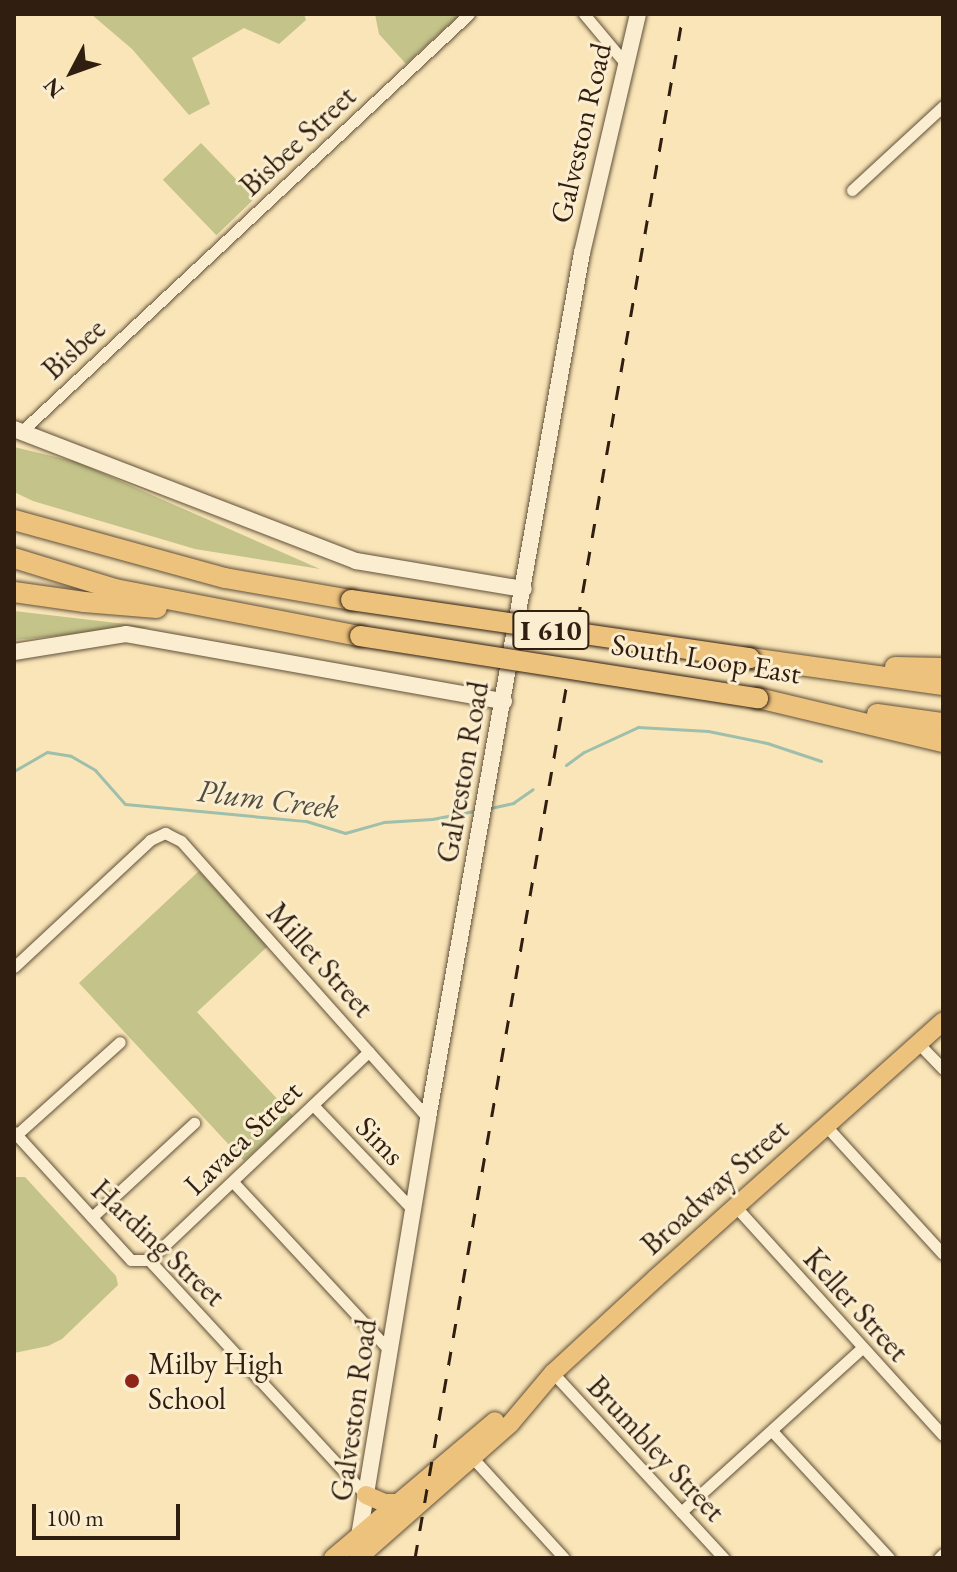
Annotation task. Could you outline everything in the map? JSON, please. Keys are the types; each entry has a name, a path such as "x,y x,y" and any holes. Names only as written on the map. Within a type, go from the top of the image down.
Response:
{"highway":[{"path":"14,508 93,544"},
{"name":"I 610","path":"14,520 93,544"},
{"name":"South Loop East","path":"93,544 225,578 351,600 750,658 872,671 943,685"},
{"name":"I 610","path":"21,562 115,589 223,612"},
{"path":"17,591 96,603 223,612"},
{"name":"South Loop East","path":"223,612 865,717"},
{"path":"872,671 943,668"},
{"path":"865,717 943,723"},
{"path":"865,717 943,742"}],"main road":[{"name":"Galveston Road","path":"369,1528 366,1495 428,1118 582,253 638,14"},
{"path":"18,430 356,561 524,589"},
{"path":"16,652 126,634 504,701"},
{"name":"Broadway Street","path":"333,1558 397,1503 510,1424 553,1373 943,1021"},
{"name":"Broadway Street","path":"358,1558 369,1528 469,1452"},
{"path":"366,1495 385,1503 397,1503"}],"street":[{"name":"Bisbee Street","path":"159,303 469,14"},
{"path":"584,14 625,63"},
{"path":"852,190 943,106"},
{"name":"Bisbee","path":"18,430 159,303"},
{"name":"Millet Street","path":"15,965 150,840 165,833 181,841 428,1118"},
{"path":"15,1135 120,1042"},
{"path":"918,1043 943,1069"},
{"name":"Lavaca Street","path":"149,1260 369,1051"},
{"name":"Sims","path":"313,1105 413,1210"},
{"path":"92,1217 194,1123"},
{"path":"826,1126 943,1254"},
{"name":"Harding Street","path":"15,1135 131,1260 149,1260 366,1495"},
{"path":"233,1182 389,1350"},
{"name":"Keller Street","path":"735,1206 943,1435"},
{"path":"681,1512 862,1348"},
{"name":"Brumbley Street","path":"553,1373 724,1558"},
{"path":"772,1431 889,1558"},
{"path":"469,1452 564,1558"}],"green space":[{"path":"91,14 304,14 306,20 279,44 244,28 192,58 210,104 189,115 132,49"},
{"path":"375,14 461,14 406,64 379,34"},
{"path":"201,143 254,198 216,235 163,180"},
{"path":"14,447 77,462 320,569 195,549 33,501 14,492"},
{"path":"14,611 151,627 14,640"},
{"path":"199,871 268,946 197,1012 293,1116 244,1161 79,983"},
{"path":"14,1177 25,1177 116,1276 118,1285 62,1339 48,1346 14,1353"}],"waterway":[{"name":"Plum Creek","path":"566,765 584,752 638,727 708,731 767,743 821,761"},
{"name":"Plum Creek","path":"14,771 47,752 71,756 95,770 125,804 306,821 345,833 384,822 432,819 479,810"},
{"name":"Plum Creek","path":"490,808 513,803 533,789"}],"railway":[{"path":"415,1558 683,14"}],"place":[{"name":"Milby High School","path":"132,1381"}]}
